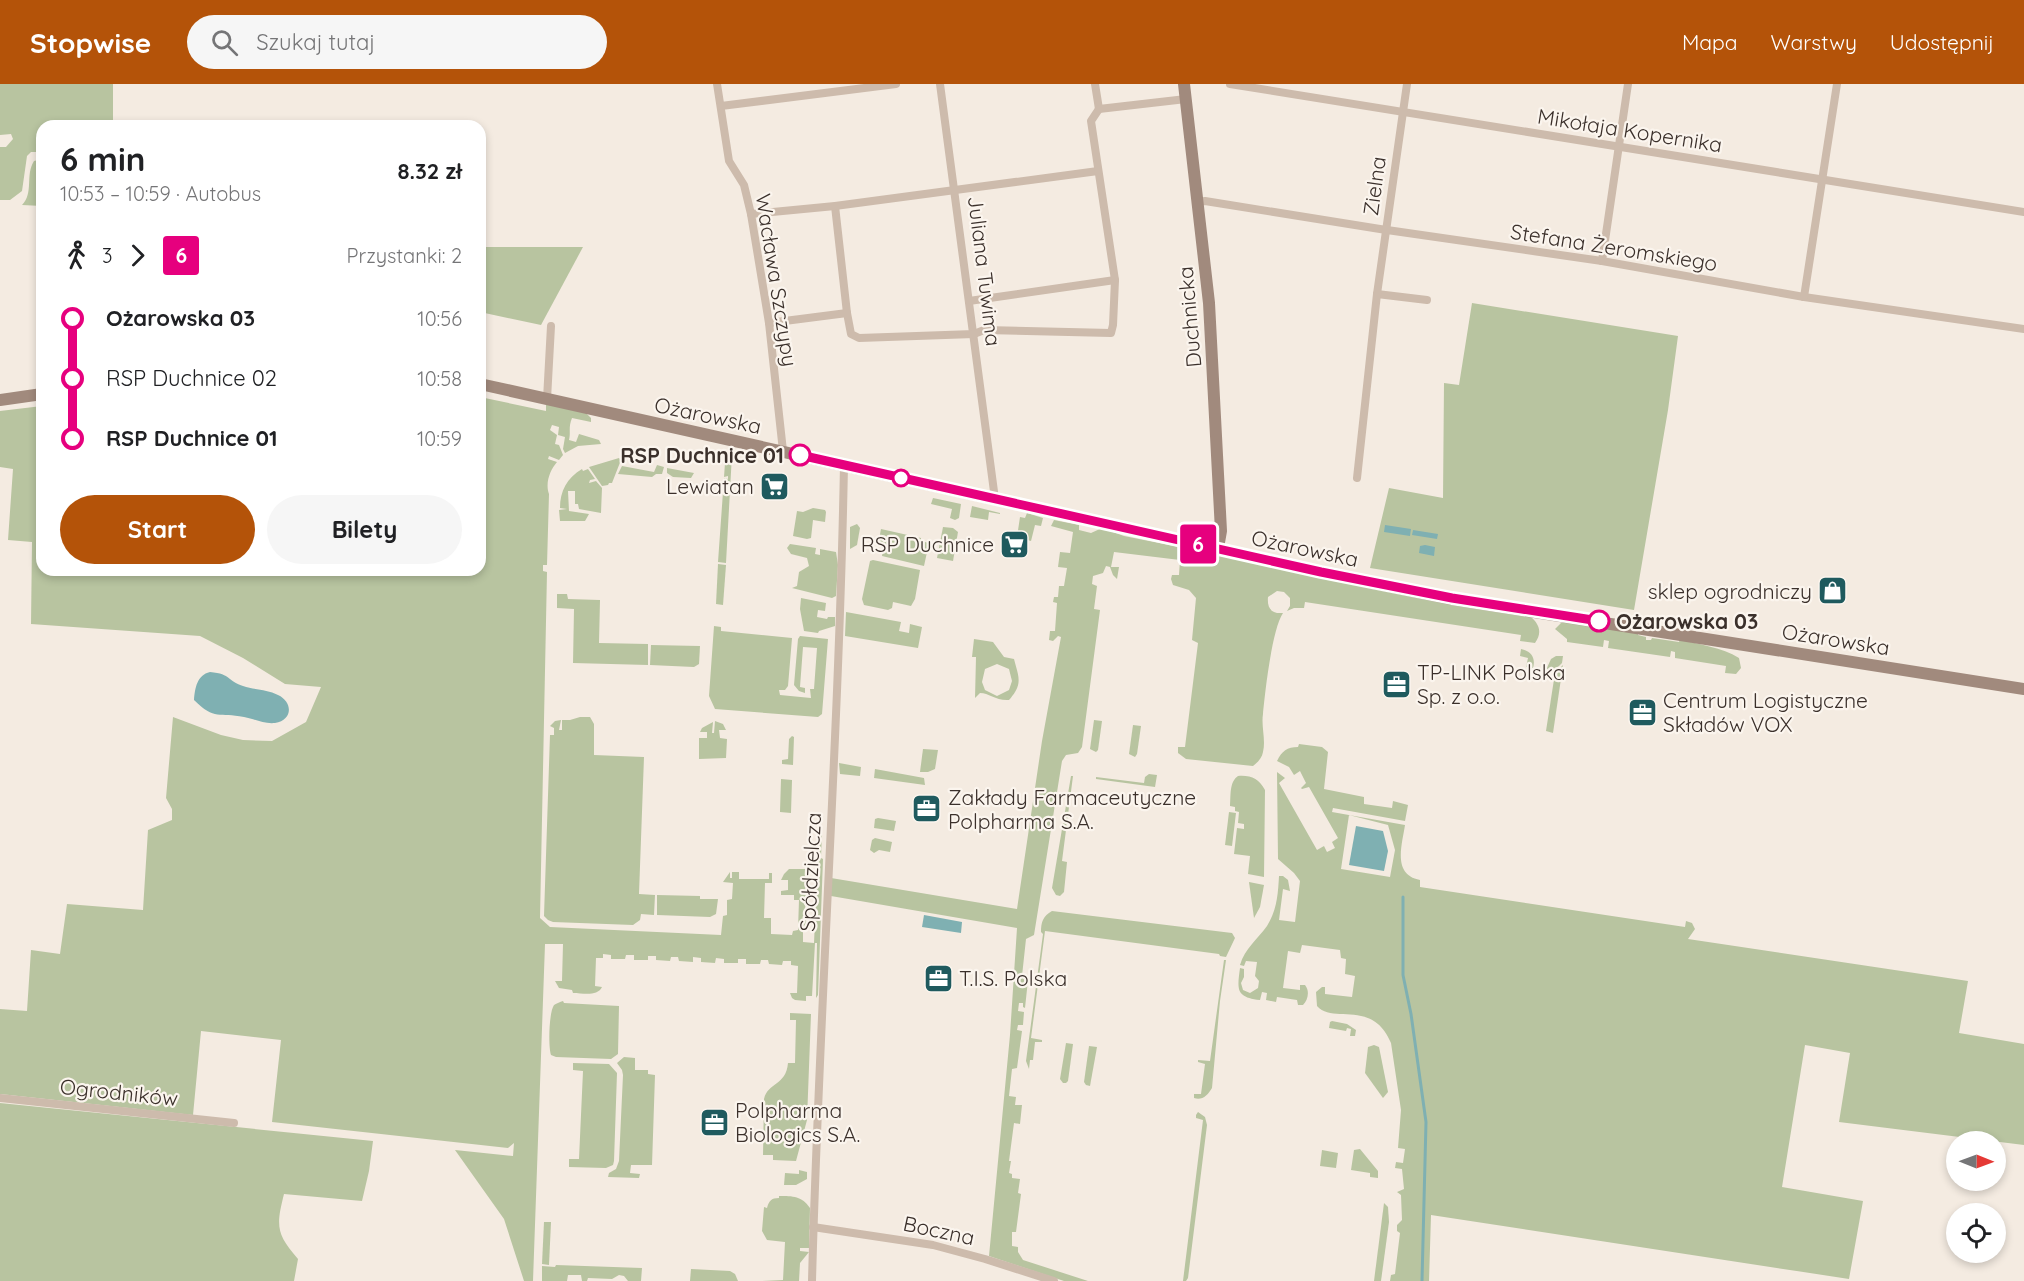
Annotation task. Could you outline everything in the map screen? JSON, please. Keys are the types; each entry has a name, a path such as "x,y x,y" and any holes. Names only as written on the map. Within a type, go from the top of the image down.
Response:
{"main road":[{"name":"Duchnicka","path":"1184,84 1212,339 1221,531 1218,548"},
{"name":"Ożarowska","path":"486,385 1452,598 2024,689"},
{"path":"0,400 36,394"}],"street":[{"name":"Wacława Szczypy","path":"717,84 729,161 744,185 751,214 769,323 783,451"},
{"path":"721,106 896,84"},
{"path":"751,214 953,191 940,84"},
{"path":"835,206 848,328 851,334 860,338 974,334 984,330 1111,333 1115,280 1091,121 1099,109 1095,84"},
{"name":"Mikołaja Kopernika","path":"1230,84 2024,212"},
{"name":"Zielna","path":"1357,478 1377,294 1407,84"},
{"path":"1602,261 1628,84"},
{"path":"1804,297 1837,84"},
{"path":"1099,109 1186,99"},
{"name":"Juliana Tuwima","path":"995,499 953,191 1098,171"},
{"name":"Stefana Żeromskiego","path":"1198,202 1205,201 1602,261 1804,297 2024,329"},
{"path":"969,301 1115,280"},
{"path":"1377,294 1427,300"},
{"path":"769,323 847,313"},
{"path":"547,399 551,326"},
{"name":"Spółdzielcza","path":"812,1281 821,1004 840,639 844,465"},
{"name":"Ogrodników","path":"0,1098 234,1123"},
{"name":"Boczna","path":"813,1227 933,1245 1053,1281"}],"green space":[{"path":"0,84 113,84 113,120 36,120 36,152 31,152 27,156 22,191 10,200 0,200 0,147 6,147 13,139 11,134 0,135"},
{"path":"36,160 36,206 22,205 28,195 31,166"},
{"path":"486,247 583,247 541,325 486,313"},
{"path":"1472,303 1678,336 1668,410 1634,610 1370,568 1389,488 1443,498 1444,383 1459,385"},
{"path":"486,398 546,411 546,404 586,413 591,418 591,422 572,418 569,440 576,442 579,434 599,440 601,444 578,446 565,453 563,449 565,437 558,435 559,427 552,425 550,430 557,435 555,444 559,445 563,455 559,460 549,456 548,459 557,462 548,481 547,565 543,565 543,571 547,572 540,918 550,927 721,935 723,916 727,915 727,900 732,899 733,883 723,882 730,872 730,878 732,878 732,872 739,872 739,879 769,879 769,873 772,873 772,883 765,883 764,918 771,918 771,934 792,935 793,931 798,930 799,900 794,900 794,895 781,895 781,891 788,890 788,880 781,880 789,869 808,869 805,911 807,929 803,931 803,942 814,943 819,831 822,831 818,995 816,998 817,943 815,943 812,996 806,996 806,1001 795,1000 790,993 797,993 798,966 791,965 791,961 783,961 782,965 769,964 768,960 761,960 760,964 746,964 746,959 738,959 738,963 724,963 724,959 716,958 715,963 701,962 701,958 693,957 693,962 679,961 678,957 671,957 670,961 656,960 656,956 648,956 648,960 634,960 634,955 626,955 625,959 611,959 611,955 603,954 603,958 596,958 595,986 602,987 600,990 589,994 573,993 572,990 559,988 555,981 562,981 563,944 545,944 533,1281 524,1281 504,1219 455,1150 513,1156 514,1143 508,1148 272,1122 281,1040 201,1031 193,1115 0,1094 0,1009 27,1011 31,950 60,954 67,904 143,910 148,830 172,820 172,809 166,798 173,717 221,735 243,740 272,741 306,722 321,687 285,684 243,658 200,636 31,624 32,542 8,540 13,469 0,467 0,411 36,407 36,576 486,576"},
{"path":"725,452 732,454 726,563 718,562 724,478 728,479 728,476 724,477 725,463 728,464 725,461"},
{"path":"619,458 621,460 612,483 602,486 589,467"},
{"path":"657,465 664,467 662,474 652,477 618,474 622,466 654,472"},
{"path":"667,468 694,473 691,478 673,477 667,473"},
{"path":"582,469 583,471 588,469 595,479 590,480 589,483 596,481 602,488 601,513 579,509 578,504 575,504 575,491 568,491 569,511 589,514 585,521 560,521 559,510 567,509 560,508 563,491 572,476"},
{"path":"933,498 961,504 959,518 955,520 950,518 952,509 931,504"},
{"path":"972,506 1000,514 989,512 988,520 970,517"},
{"path":"813,508 825,510 825,522 813,520 811,538 793,536 797,511 803,512"},
{"path":"1027,513 1043,518 1041,526 1035,525 1031,541 1017,537 1020,517 1025,518"},
{"path":"1054,520 1079,525 1079,530 1091,533 1102,528 1124,536 1531,617 1538,626 1539,632 1535,643 1520,641 1521,635 1305,602 1304,608 1287,611 1290,598 1284,592 1277,591 1268,597 1271,610 1283,613 1276,633 1265,692 1264,747 1261,758 1253,766 1186,759 1178,753 1178,747 1185,747 1198,643 1192,640 1196,598 1189,590 1173,585 1171,579 1172,575 1179,575 1180,560 1114,552 1111,567 1119,567 1117,579 1110,567 1106,566 1103,573 1093,576 1092,584 1097,586 1094,609 1100,610 1082,747 1078,753 1066,755 1062,761 1034,935 1026,939 1022,976 1028,980 1025,1008 1023,1003 1019,1003 1018,1011 1024,1012 1023,1025 1018,1025 1017,1030 1022,1031 1017,1068 1012,1069 1009,1096 1016,1097 1015,1105 1022,1105 1020,1124 1014,1123 1009,1161 1011,1161 1009,1173 1012,1174 1012,1178 1020,1179 1018,1193 1021,1194 1016,1232 1012,1232 1012,1246 1018,1247 1023,1260 1088,1281 1064,1281 989,1256 1010,1035 1017,928 831,896 831,878 1017,909 1042,741 1061,637 1058,636 1053,641 1049,640 1050,631 1055,631 1057,603 1053,602 1054,597 1058,597 1059,586 1064,586 1067,568 1058,567 1060,552 1070,553 1073,532 1051,526"},
{"path":"857,524 860,528 857,545 850,549 850,527"},
{"path":"943,527 953,528 958,532 953,561 937,558"},
{"path":"881,529 921,538 921,541 929,543 924,566 882,556 883,550 888,547 878,545"},
{"path":"790,544 816,548 815,554 820,555 820,549 836,552 838,565 836,596 832,598 792,588 797,586 799,572 809,566 807,558 791,554 787,548"},
{"path":"870,561 920,570 915,599 911,606 893,602 892,608 888,610 864,605 862,599"},
{"path":"718,564 726,565 723,605 716,604"},
{"path":"557,594 567,594 568,599 600,600 599,643 648,644 648,665 573,663 574,609 557,608"},
{"path":"801,598 826,603 825,611 818,610 817,617 827,619 835,617 835,626 818,633 804,631 800,609"},
{"path":"846,612 901,622 899,631 909,633 910,624 922,627 918,648 845,636"},
{"path":"1568,621 1638,632 1638,635 1646,637 1646,640 1652,638 1679,642 1680,639 1725,651 1739,658 1741,668 1736,674 1725,673 1726,666 1675,658 1675,652 1671,651 1670,657 1608,648 1609,641 1604,640 1603,647 1567,642 1567,639 1555,629 1561,623"},
{"path":"714,626 721,627 721,631 792,638 788,686 785,690 779,690 780,695 811,698 810,689 814,689 817,648 803,647 800,687 805,688 805,693 799,691 794,685 798,639 800,636 828,639 822,714 818,717 715,709 709,696"},
{"path":"974,639 993,642 1004,657 1014,659 1019,681 1009,700 980,693 975,698 976,657 972,657","holes":["997,664 1009,669 1012,681 1009,690 997,696 985,690 982,682 985,669"]},
{"path":"651,645 700,646 699,664 694,667 650,665"},
{"path":"1521,649 1528,651 1532,656 1533,668 1526,667 1528,658 1520,656"},
{"path":"1563,656 1562,663 1554,671 1546,670 1551,659"},
{"path":"1563,665 1553,733 1546,731 1555,673"},
{"path":"590,717 594,724 594,755 644,757 639,894 655,895 654,915 641,914 640,920 633,925 553,922 544,916 550,735 554,735 554,728 550,726 555,721 561,720 559,730 562,730 562,720"},
{"path":"1094,720 1102,721 1096,752 1090,749"},
{"path":"715,721 723,724 726,730 719,730 720,738 727,739 726,758 699,759 699,738 707,738 707,732 700,732 702,728 713,722 712,733 714,733"},
{"path":"1133,725 1141,726 1135,757 1129,754"},
{"path":"794,737 793,765 782,764 782,760 788,759 789,739"},
{"path":"1299,744 1322,747 1328,752 1324,789 1364,797 1364,804 1392,808 1393,801 1408,805 1405,821 1333,808 1332,812 1349,815 1405,825 1401,850 1402,866 1411,877 1420,880 1420,887 1685,927 1686,921 1692,923 1695,929 1688,939 1968,981 1959,1033 2024,1044 2024,1145 2006,1143 2006,1131 1946,1131 1946,1135 1839,1122 1850,1053 1805,1045 1782,1187 1863,1201 1849,1279 1431,1215 1429,1281 1390,1281 1391,1275 1395,1274 1400,1233 1397,1231 1397,1225 1402,1220 1401,1195 1397,1192 1404,1189 1402,1169 1395,1168 1396,1162 1403,1163 1405,1149 1398,1148 1401,1110 1391,1043 1383,1029 1374,1021 1364,1017 1324,1011 1317,1006 1316,992 1322,987 1325,987 1325,994 1352,997 1355,976 1345,974 1346,959 1341,958 1340,950 1302,945 1300,953 1288,951 1283,988 1300,990 1300,985 1305,985 1308,995 1303,1005 1298,1005 1297,1000 1277,997 1276,1002 1266,1000 1267,993 1262,992 1260,1000 1246,997 1240,991 1238,982 1240,968 1244,969 1241,983 1243,990 1250,993 1258,988 1259,981 1255,976 1257,962 1246,961 1244,966 1240,965 1248,949 1267,926 1273,914 1279,876 1288,880 1290,891 1283,889 1279,920 1295,922 1300,881 1278,859 1277,772 1285,778 1279,783 1317,850 1324,846 1327,852 1335,848 1332,842 1338,838 1309,787 1301,788 1306,783 1300,771 1294,775 1289,767 1277,761 1285,750 1298,747","holes":["1349,815 1388,825 1395,850 1390,877 1341,869"]},
{"path":"923,749 938,750 935,769 928,772 920,772"},
{"path":"839,763 861,767 860,776 840,774"},
{"path":"875,769 924,778 925,785 874,778"},
{"path":"1149,774 1157,775 1155,787 1096,779 1096,777 1144,783 1145,777"},
{"path":"1071,776 1073,776 1062,861 1067,862 1064,892 1060,896 1056,895 1052,888"},
{"path":"1238,776 1254,778 1265,790 1264,877 1248,874 1250,856 1234,854 1237,828 1244,829 1244,824 1238,823 1239,812 1235,811 1235,807 1230,806 1232,785"},
{"path":"781,779 792,780 791,813 780,812"},
{"path":"1229,812 1236,813 1232,846 1225,845"},
{"path":"875,819 896,821 894,831 874,828"},
{"path":"875,838 892,842 890,852 879,850 874,853 870,850 872,840"},
{"path":"1249,882 1264,885 1260,907 1254,918"},
{"path":"657,895 700,896 700,899 718,899 716,914 710,917 657,915"},
{"path":"1052,911 1232,933 1235,938 1226,957 1219,954 1045,931 1031,1038 1042,1040 1042,1042 1035,1042 1033,1060 1030,1060 1029,1069 1026,1061 1043,934 1041,925"},
{"path":"1224,960 1226,960 1212,1088 1204,1097 1197,1099 1194,1098 1194,1094 1201,1094 1205,1064 1198,1060 1210,1061"},
{"path":"563,1001 564,1003 619,1006 618,1054 611,1059 551,1055 549,1037 552,1009 554,1005"},
{"path":"790,1013 811,1014 807,1120 796,1161 773,1160 773,1155 763,1155 764,1099 769,1089 784,1076 788,1063 795,1063 796,1020 790,1020"},
{"path":"1332,1021 1347,1024 1356,1030 1355,1036 1350,1036 1351,1029 1347,1028 1346,1031 1329,1028"},
{"path":"1066,1043 1073,1044 1068,1081 1063,1083 1060,1079"},
{"path":"1374,1045 1379,1047 1388,1092 1383,1098 1365,1073 1368,1047"},
{"path":"1089,1046 1097,1047 1090,1086 1084,1082"},
{"path":"624,1057 635,1058 635,1070 648,1070 648,1074 655,1075 652,1165 631,1165 630,1173 640,1174 639,1178 608,1177 609,1173 616,1169 619,1161 623,1075 617,1063"},
{"path":"573,1063 609,1064 617,1073 614,1161 613,1165 606,1168 569,1167 569,1159 579,1159 583,1071 573,1070"},
{"path":"0,1103 373,1141 369,1171 362,1201 284,1194 279,1222 285,1243 298,1259 294,1281 0,1281"},
{"path":"1198,1112 1205,1117 1207,1125 1188,1278 1183,1281 1203,1120 1196,1118"},
{"path":"1360,1149 1378,1171 1378,1178 1370,1177 1370,1173 1351,1170 1354,1150"},
{"path":"1322,1150 1338,1153 1336,1168 1320,1166"},
{"path":"799,1170 807,1172 807,1179 796,1185 784,1185 785,1173 799,1174"},
{"path":"779,1196 797,1198 804,1201 810,1208 809,1248 800,1248 800,1251 809,1252 800,1263 799,1281 762,1281 783,1280 785,1242 767,1240 762,1231 764,1207 767,1208 771,1200"},
{"path":"1384,1203 1388,1207 1389,1222 1381,1281 1374,1281"},
{"path":"544,1222 551,1222 549,1265 542,1264"},
{"path":"556,1265 642,1268 641,1281 628,1281 624,1276 619,1275 612,1279 588,1278 587,1281 582,1281 581,1275 568,1275 567,1281 542,1281 542,1266 555,1267"},
{"path":"691,1269 730,1271 735,1274 738,1281 690,1281"}],"water":[{"path":"1385,525 1411,529 1410,536 1384,532"},
{"path":"1413,530 1438,534 1437,539 1412,535"},
{"path":"1420,546 1435,547 1434,556 1419,553"},
{"path":"210,672 222,674 243,686 278,695 288,706 288,715 281,721 271,723 207,711 194,700 199,679"},
{"path":"1356,826 1383,831 1388,851 1384,871 1349,865"},
{"path":"924,915 962,922 961,933 922,927"}],"waterway":[{"path":"1403,897 1403,975 1411,1014 1426,1122 1422,1281"}],"bus line":[{"name":"6","path":"800,455 1321,572 1452,598 1599,621"}],"place":[{"name":"RSP Duchnice 01","path":"800,455"},
{"name":"Lewiatan","path":"775,486"},
{"name":"RSP Duchnice","path":"1015,544"},
{"name":"sklep ogrodniczy","path":"1833,591"},
{"name":"Ożarowska 03","path":"1599,621"},
{"name":"TP-LINK Polska Sp. z o.o.","path":"1396,684"},
{"name":"Centrum Logistyczne Składów VOX","path":"1642,712"},
{"name":"Zakłady Farmaceutyczne Polpharma S.A.","path":"927,809"},
{"name":"T.I.S. Polska","path":"938,978"},
{"name":"Polpharma Biologics S.A.","path":"714,1122"}]}
